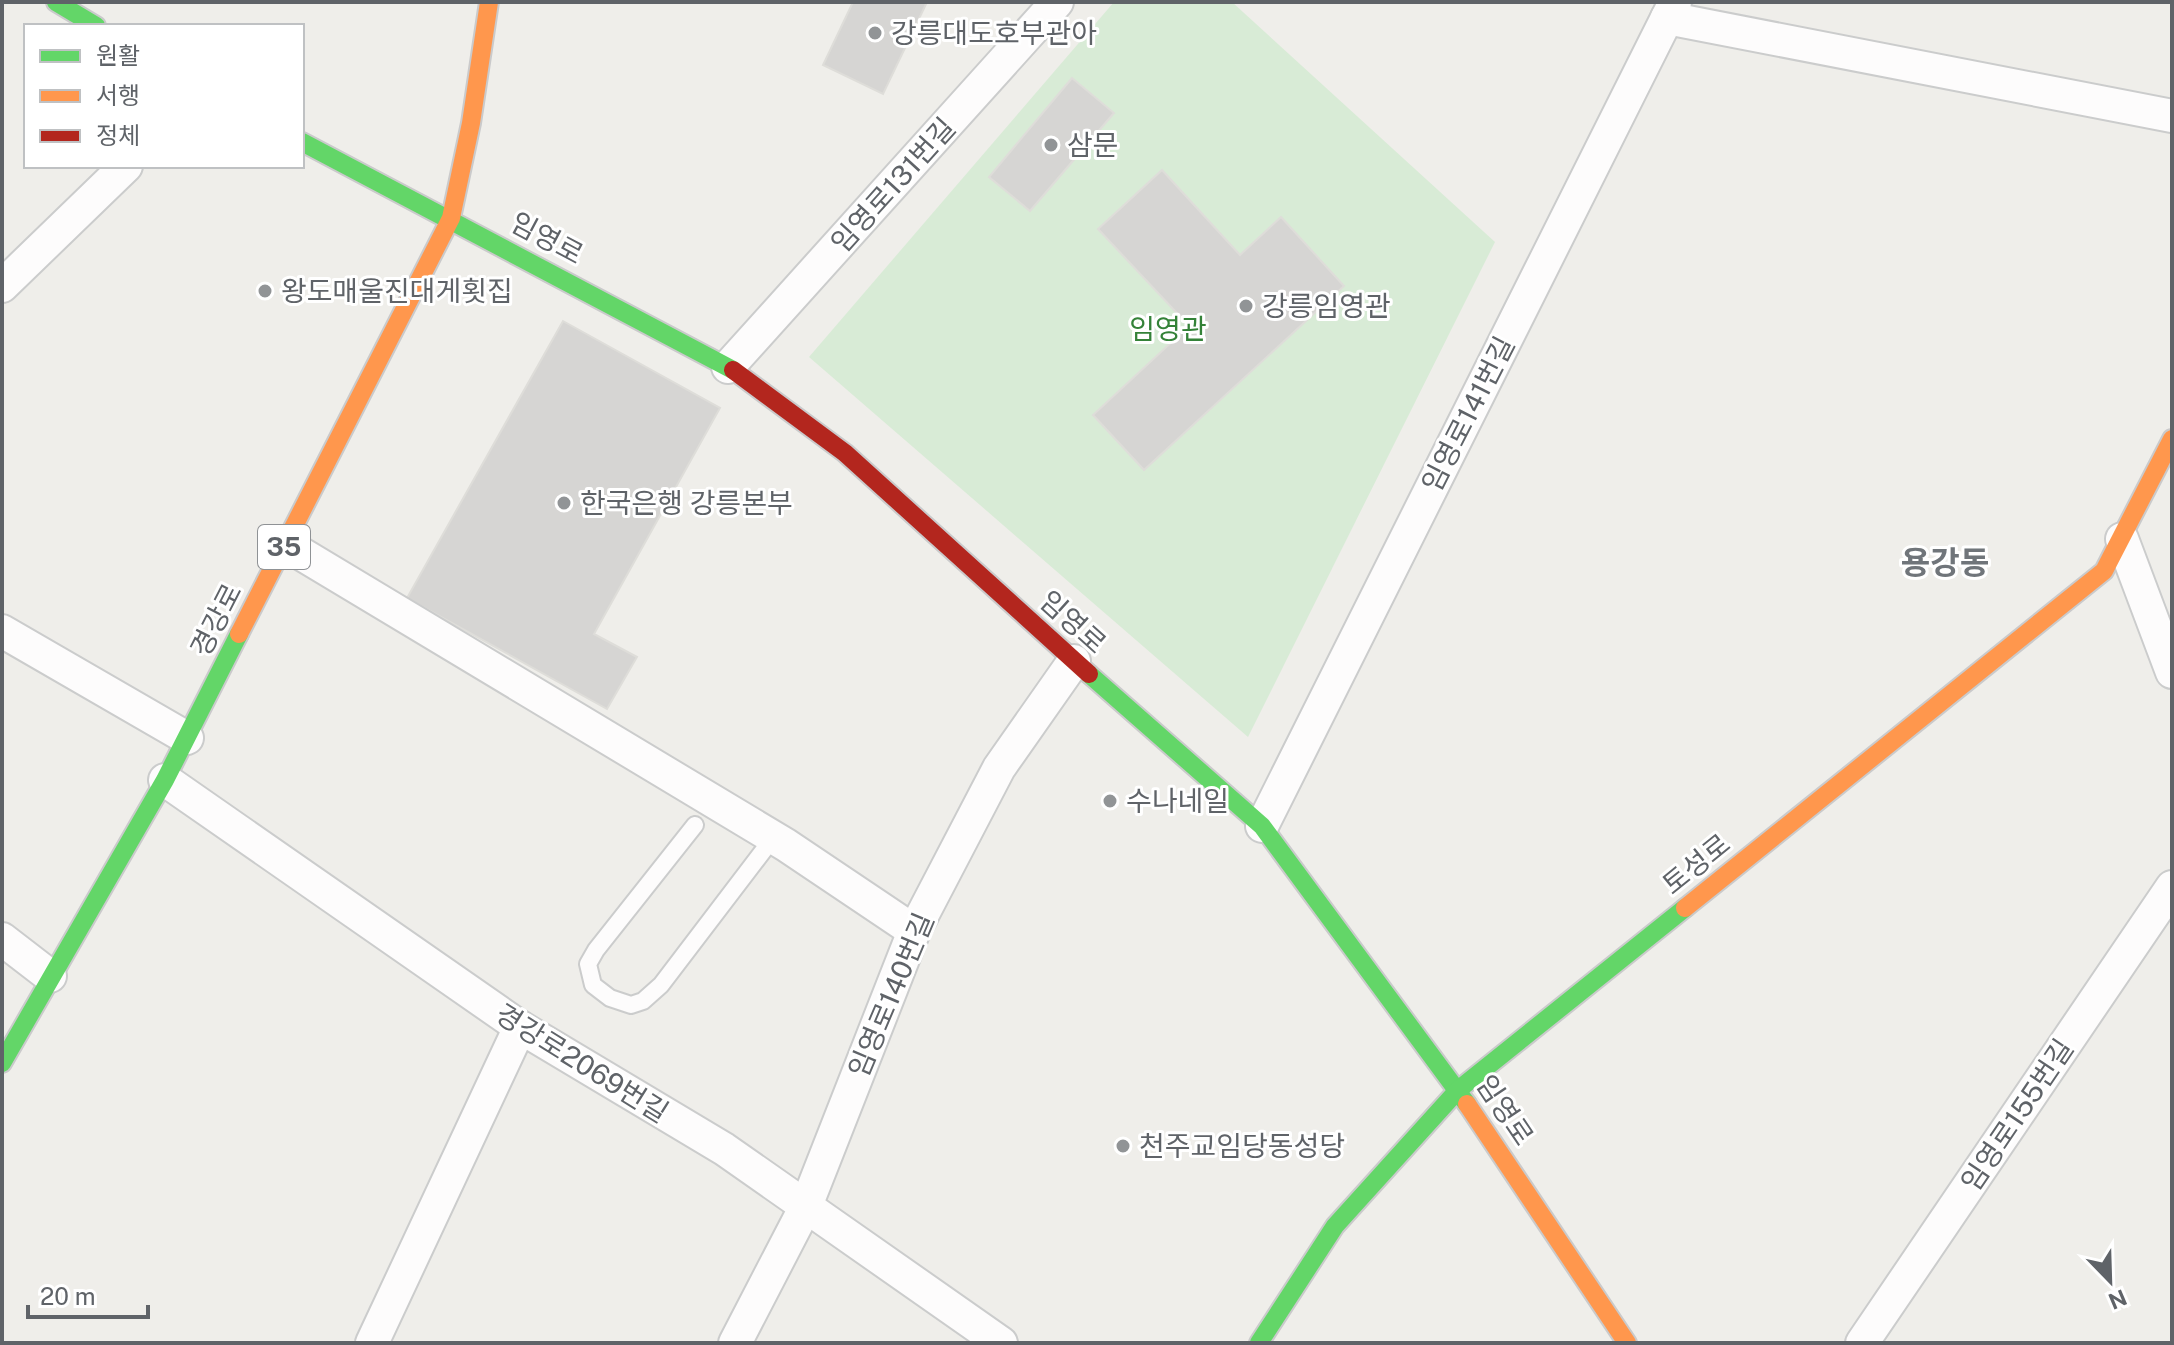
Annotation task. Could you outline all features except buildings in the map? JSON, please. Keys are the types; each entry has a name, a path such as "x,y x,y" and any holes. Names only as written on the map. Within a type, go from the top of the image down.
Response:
{"street":[{"path":"56,2 93,24"},
{"name":"경강로","path":"2,1063 165,780 451,218 471,123 489,2"},
{"name":"임영로131번길","path":"728,367 1057,2"},
{"path":"1671,10 2172,116"},
{"name":"임영로141번길","path":"1262,826 1671,10"},
{"name":"임영로","path":"304,143 728,367 845,453 1262,826 1458,1090 1627,1343"},
{"path":"2,286 124,168"},
{"name":"토성로","path":"1259,1343 1335,1226 1458,1090 2104,571 2172,439"},
{"path":"2122,539 2172,672"},
{"path":"285,544 773,838 914,931"},
{"path":"2,631 187,738"},
{"name":"임영로140번길","path":"735,1343 806,1206 914,931 999,768 1074,661"},
{"name":"경강로2069번길","path":"165,780 520,1027 724,1149 1001,1343"},
{"name":"임영로155번길","path":"1862,1343 2172,887"},
{"path":"2,939 50,976"},
{"path":"372,1343 520,1027"}],"lane":[{"path":"695,825 588,964 593,985 610,998 631,1005 643,1001 661,985 773,838"}],"green space":[{"name":"임영관","path":"1114,2 1232,2 1495,242 1248,737 809,357"}],"traffic: fast":[{"path":"56,2 93,24"},
{"path":"304,143 733,370"},
{"path":"2,1063 165,780 239,634"},
{"path":"1089,674 1262,826 1467,1104"},
{"path":"1259,1343 1335,1226 1458,1090 1685,908"}],"traffic: slow":[{"path":"239,634 451,218 471,123 489,2"},
{"path":"1685,908 2104,571 2172,439"},
{"path":"1467,1104 1627,1343"}],"traffic: jam":[{"path":"733,370 845,453 1089,674"}],"place":[{"name":"강릉대도호부관아","path":"875,33"},
{"name":"삼문","path":"1051,145"},
{"name":"왕도매울진대게횟집","path":"265,291"},
{"name":"강릉임영관","path":"1246,306"},
{"name":"한국은행 강릉본부","path":"564,503"},
{"name":"수나네일","path":"1110,801"},
{"name":"천주교임당동성당","path":"1123,1146"}],"district":[{"name":"용강동","path":"1945,563"}]}
